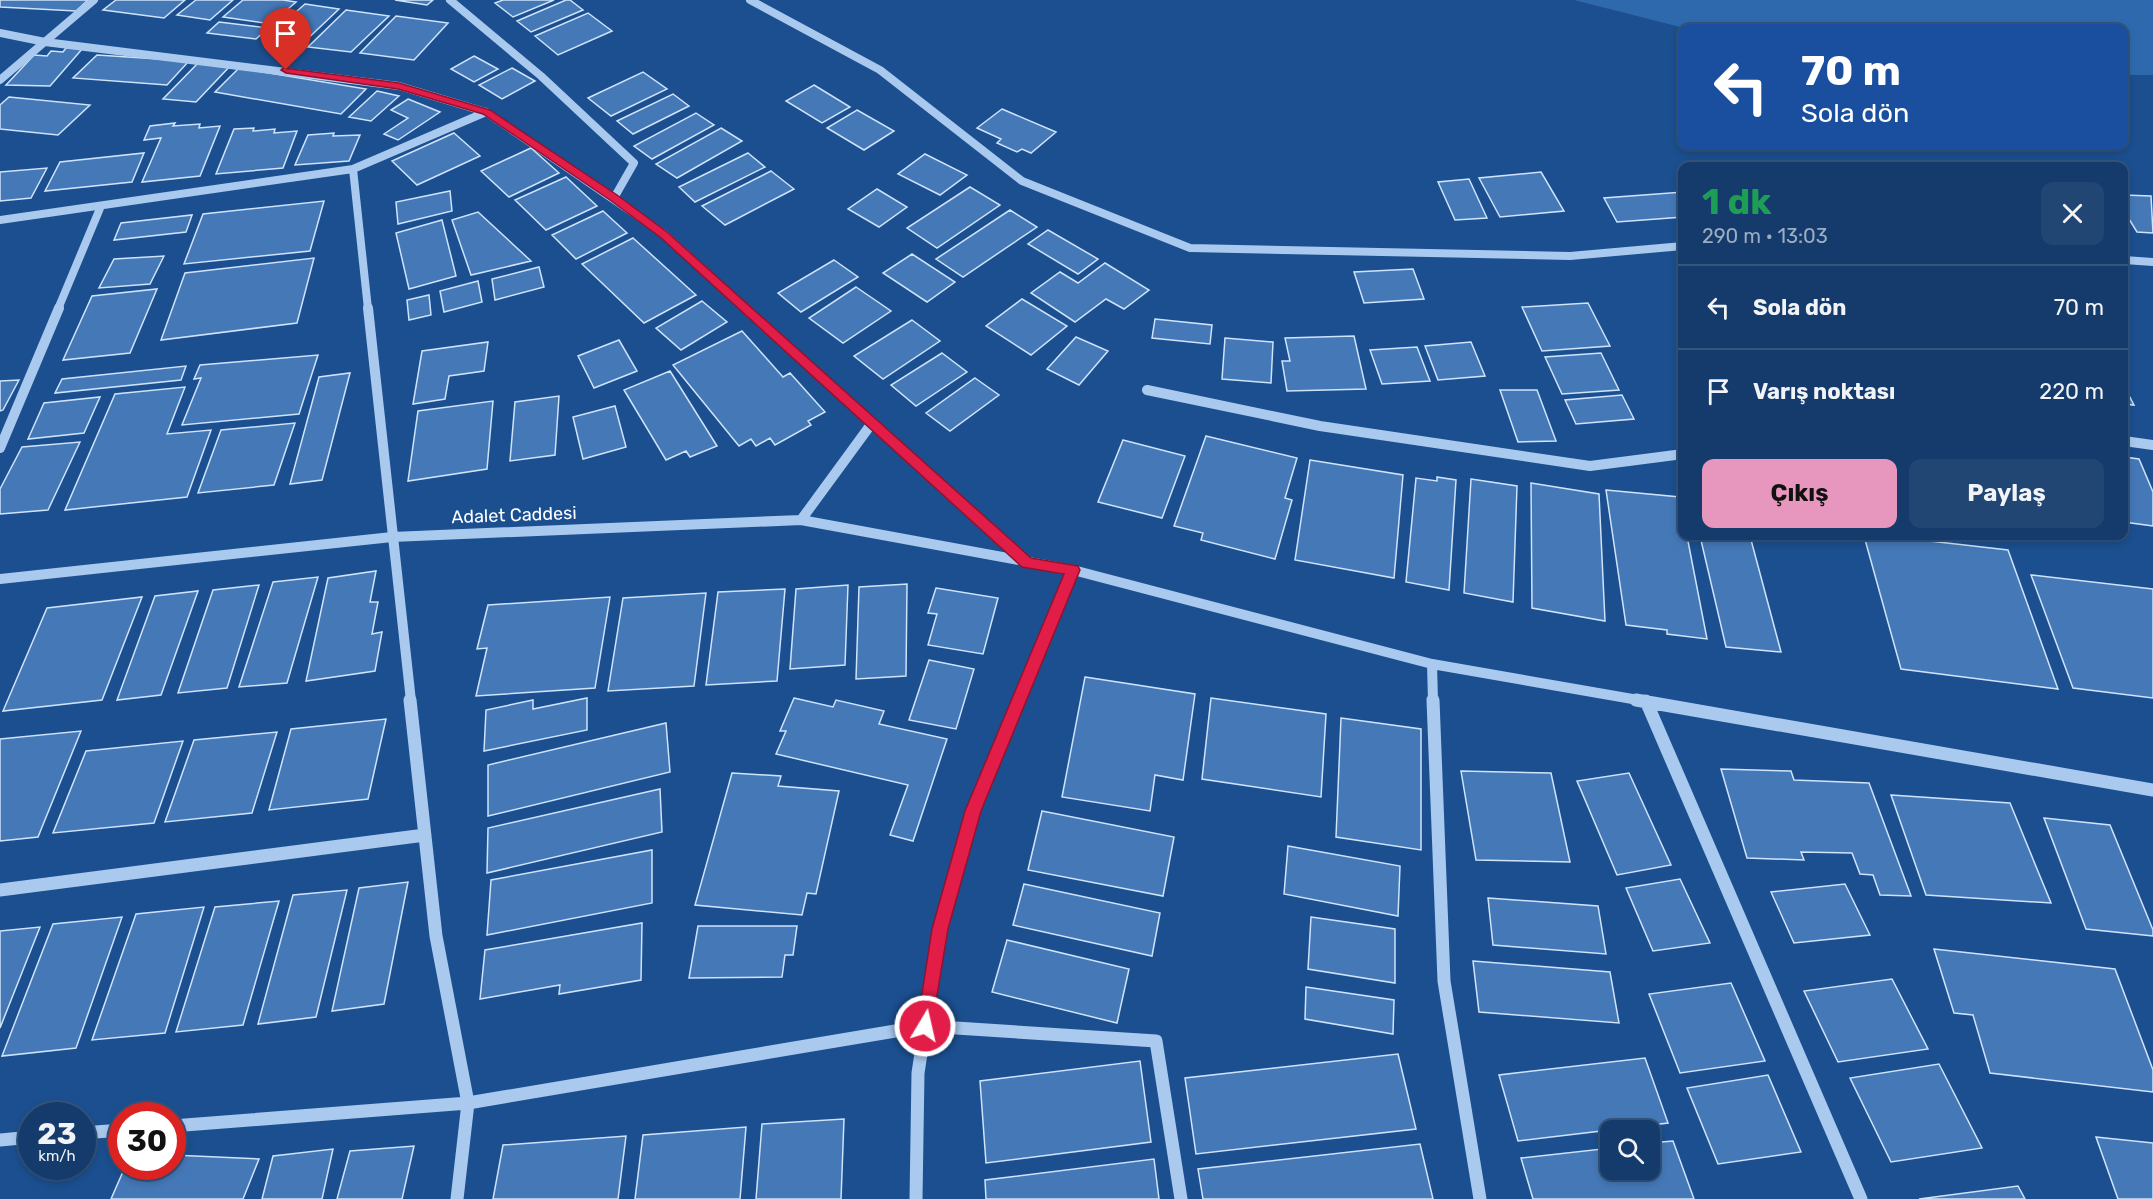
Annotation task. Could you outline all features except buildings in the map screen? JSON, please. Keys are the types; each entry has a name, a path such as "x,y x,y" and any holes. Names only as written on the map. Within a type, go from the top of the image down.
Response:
{"street":[{"path":"0,81 94,0"},
{"path":"450,0 541,76 634,163 614,198"},
{"path":"750,0 880,70 1022,181 1190,248 1570,256 1678,246"},
{"path":"0,33 45,42 399,86 486,112 664,234 1027,563"},
{"path":"0,220 352,169 486,112"},
{"path":"352,169 436,936 468,1103 457,1199"},
{"path":"0,448 101,206"},
{"path":"2128,260 2153,262"},
{"path":"1147,390 1320,426 1590,466 1678,455"},
{"path":"801,520 872,423"},
{"path":"2128,442 2153,445"},
{"name":"Adalet Caddesi","path":"0,579 392,537 801,520 1073,570 1432,664 2153,790"},
{"path":"916,1199 918,1073 940,929 973,811 1073,570"},
{"path":"1432,664 1444,981 1480,1199"},
{"path":"1646,701 1861,1199"},
{"path":"0,890 425,835"},
{"path":"186,1125 468,1103 925,1026 1156,1041 1181,1199"},
{"path":"0,1140 18,1138"}],"shaded area":[{"path":"1574,0 2153,0 2153,75 2128,75 2128,24 1678,24 1678,26"}],"route":[{"path":"286,70 399,86 486,112 664,234 1027,563 1073,570 973,811 940,929 925,1026"}]}
